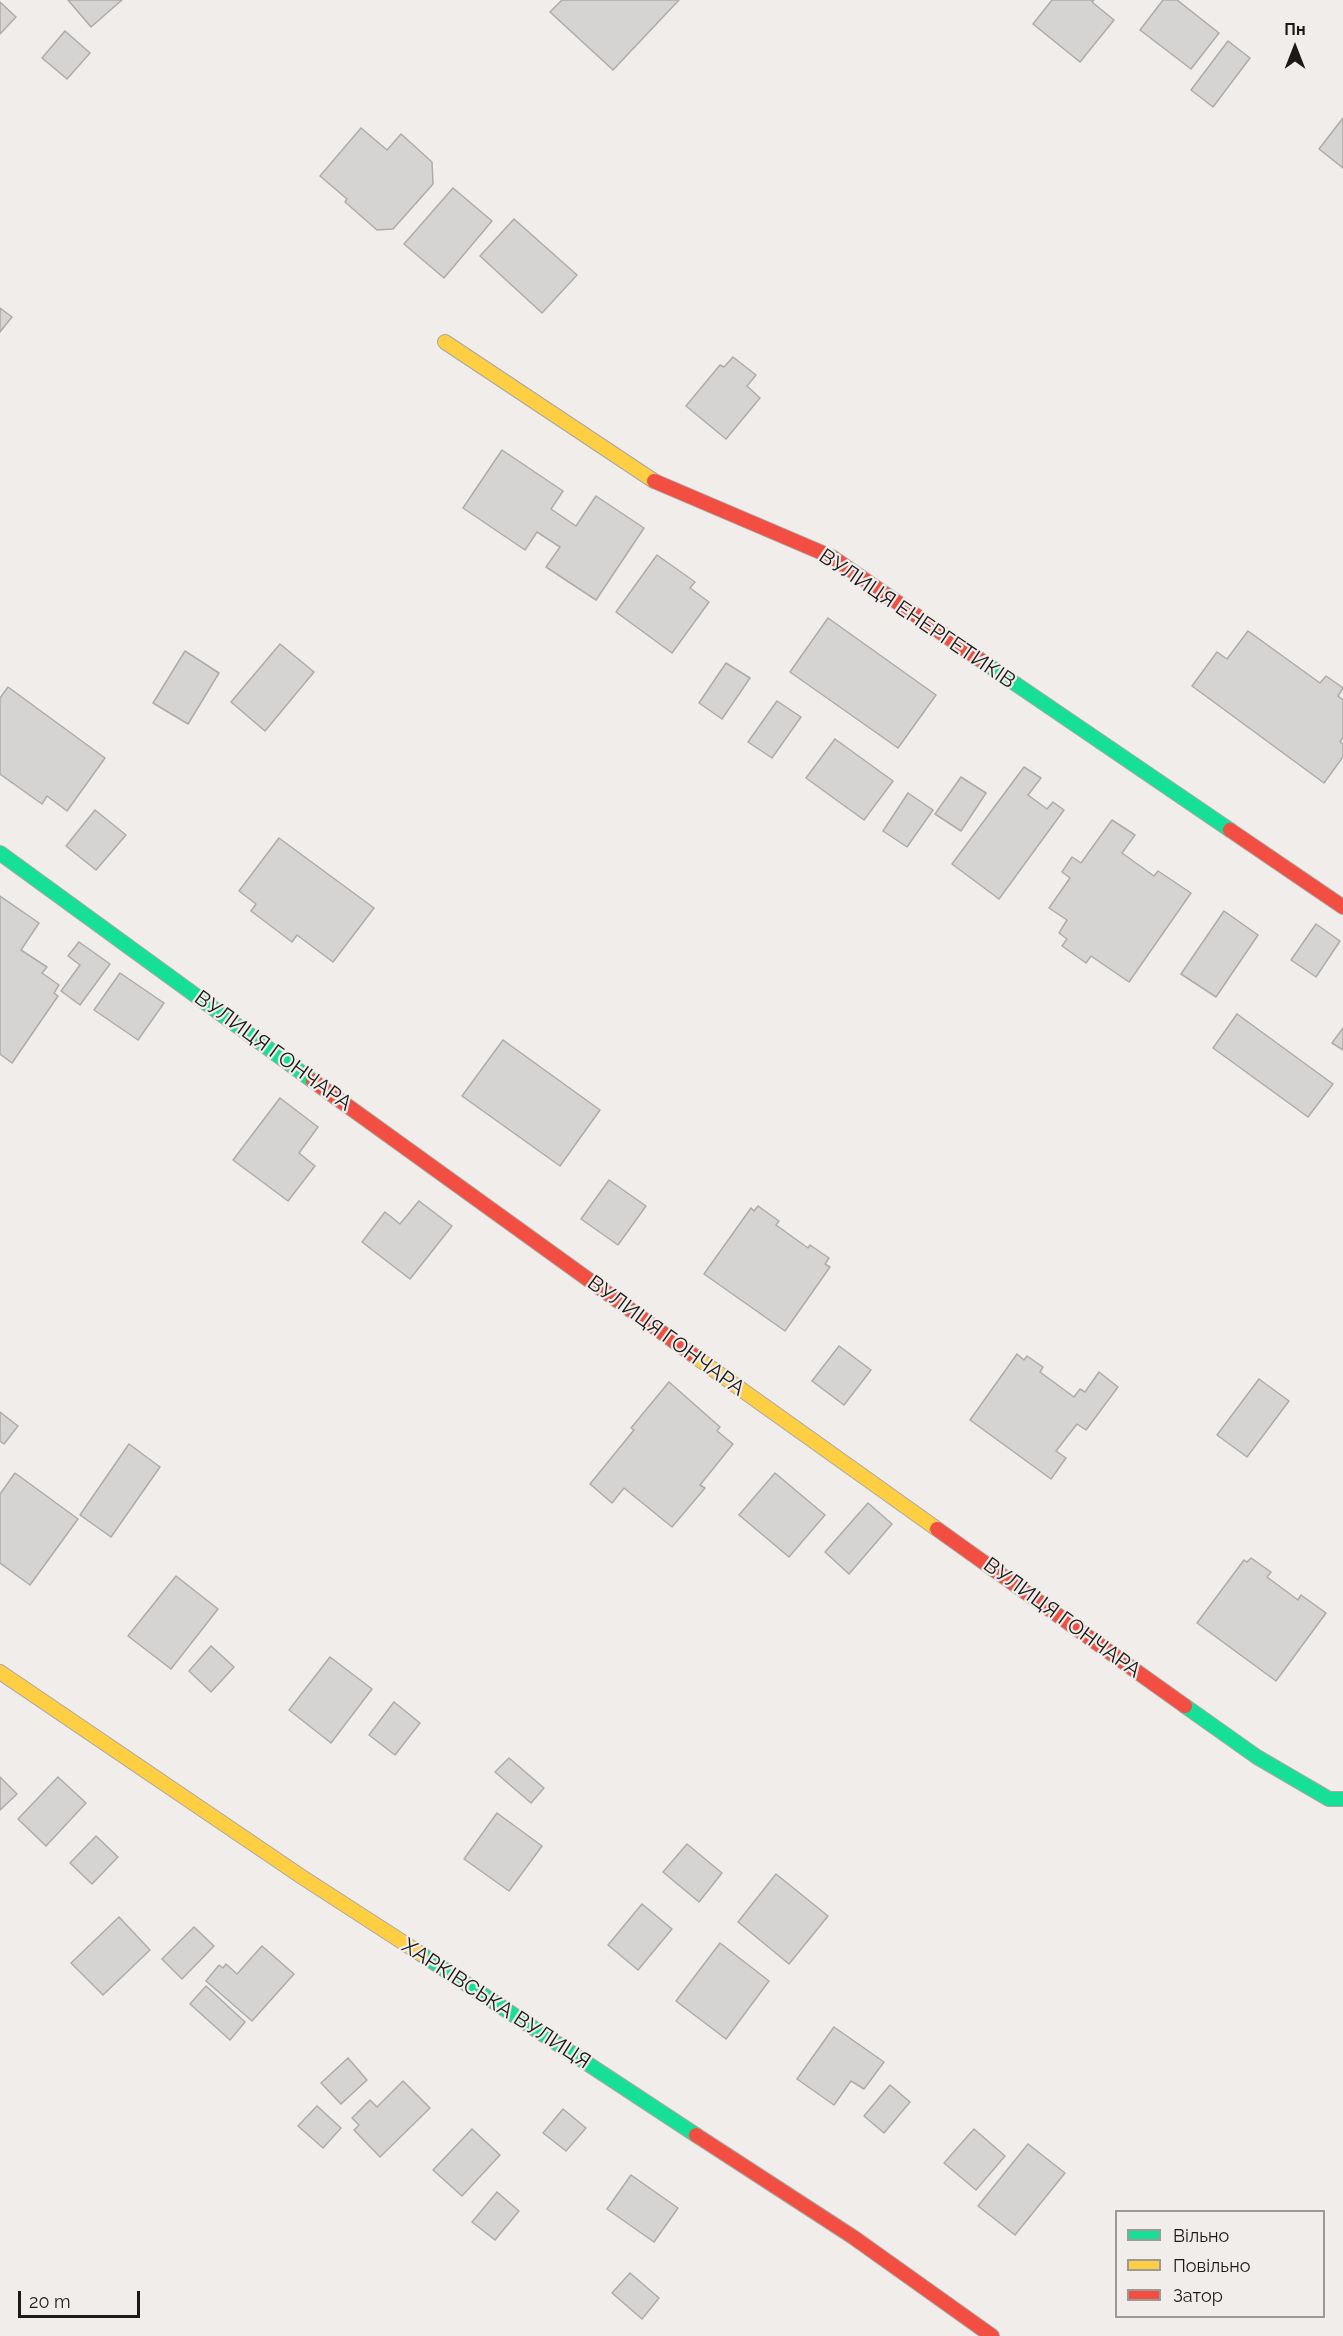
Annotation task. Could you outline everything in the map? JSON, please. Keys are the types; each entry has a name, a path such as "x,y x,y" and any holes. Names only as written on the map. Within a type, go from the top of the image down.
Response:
{"street":[{"name":"ВУЛИЦЯ ЕНЕРГЕТИКІВ","path":"445,342 659,484 832,556 949,639 1343,907"},
{"name":"ВУЛИЦЯ ГОНЧАРА","path":"0,853 532,1240 1257,1757 1329,1799 1343,1799"},
{"name":"ХАРКІВСЬКА ВУЛИЦЯ","path":"0,1672 302,1877 853,2237 992,2336"}],"building":[{"path":"68,0 122,0 91,27"},
{"path":"562,0 679,0 613,70 550,12"},
{"path":"1052,0 1094,0 1092,2 1114,20 1080,62 1033,24"},
{"path":"1163,0 1177,0 1219,33 1191,69 1140,30"},
{"path":"0,2 16,17 0,34"},
{"path":"65,31 90,53 67,79 42,58"},
{"path":"1228,41 1250,58 1213,107 1191,90"},
{"path":"1343,118 1343,168 1319,149"},
{"path":"361,128 387,150 401,134 432,162 433,184 393,229 377,230 345,202 347,199 320,176"},
{"path":"453,188 492,221 444,278 404,244"},
{"path":"514,219 577,275 542,313 480,256"},
{"path":"0,308 12,317 0,332"},
{"path":"733,357 756,375 747,386 760,398 726,439 686,406 720,365 724,367"},
{"path":"502,450 563,491 551,509 576,526 596,496 644,528 596,600 546,567 560,547 537,532 525,550 463,508"},
{"path":"657,555 695,582 690,588 709,602 672,653 616,612"},
{"path":"828,618 936,695 898,748 790,672"},
{"path":"1248,631 1320,683 1326,676 1343,688 1338,696 1343,700 1343,737 1340,742 1343,744 1343,757 1324,783 1192,686 1217,652 1227,659"},
{"path":"280,644 314,672 265,731 231,702"},
{"path":"185,651 219,673 188,724 153,703"},
{"path":"726,663 750,678 722,719 699,703"},
{"path":"8,687 105,758 67,811 47,796 42,804 0,774 0,698"},
{"path":"777,701 801,717 772,758 748,742"},
{"path":"835,739 893,781 864,820 806,778"},
{"path":"1024,767 1041,778 1028,795 1047,809 1053,802 1064,810 999,899 952,864"},
{"path":"961,777 986,793 961,831 935,814"},
{"path":"908,793 933,810 907,847 883,831"},
{"path":"95,810 126,835 96,870 66,846"},
{"path":"1112,820 1135,835 1122,853 1154,876 1158,871 1191,893 1129,982 1091,956 1086,963 1062,946 1067,939 1059,933 1067,920 1049,908 1070,878 1062,872 1072,857 1081,863"},
{"path":"279,838 374,908 333,962 297,935 292,942 251,911 256,904 239,891"},
{"path":"0,896 39,923 21,950 47,967 42,973 59,985 54,993 58,996 12,1063 0,1054"},
{"path":"1224,911 1258,935 1216,997 1181,974"},
{"path":"1316,924 1340,941 1316,977 1291,960"},
{"path":"79,942 110,964 80,1005 61,991 80,965 68,956"},
{"path":"120,973 164,1003 138,1040 94,1010"},
{"path":"1237,1014 1333,1084 1308,1117 1213,1048"},
{"path":"1343,1028 1343,1050 1332,1043"},
{"path":"503,1040 600,1110 560,1166 462,1096"},
{"path":"280,1098 318,1127 299,1153 315,1166 288,1201 233,1160"},
{"path":"609,1180 646,1206 618,1245 581,1219"},
{"path":"419,1201 452,1226 410,1279 362,1242 385,1212 400,1224"},
{"path":"758,1206 779,1221 776,1225 808,1248 810,1245 829,1258 825,1264 830,1267 785,1331 704,1274 751,1208 754,1211"},
{"path":"839,1346 871,1370 844,1405 812,1381"},
{"path":"1017,1354 1024,1360 1027,1356 1043,1367 1040,1372 1074,1397 1080,1389 1085,1392 1099,1372 1118,1387 1086,1430 1077,1424 1056,1451 1066,1458 1051,1479 970,1420"},
{"path":"1259,1379 1289,1401 1247,1457 1217,1435"},
{"path":"669,1382 720,1427 717,1431 733,1444 700,1485 705,1488 672,1527 624,1488 612,1503 590,1484 634,1430 631,1428"},
{"path":"0,1412 18,1426 4,1444 0,1441"},
{"path":"129,1444 160,1467 111,1537 80,1515"},
{"path":"15,1473 78,1519 30,1585 0,1563 0,1494"},
{"path":"775,1473 825,1515 789,1557 739,1515"},
{"path":"868,1503 892,1524 849,1574 825,1552"},
{"path":"1251,1558 1271,1572 1267,1577 1298,1600 1301,1595 1326,1613 1276,1681 1197,1623 1244,1560 1247,1562"},
{"path":"176,1576 218,1609 171,1669 128,1636"},
{"path":"211,1646 234,1667 211,1692 189,1671"},
{"path":"330,1657 372,1689 331,1743 289,1710"},
{"path":"394,1702 420,1723 395,1755 369,1735"},
{"path":"509,1758 544,1788 531,1803 495,1772"},
{"path":"0,1777 17,1794 0,1810"},
{"path":"58,1777 86,1803 46,1846 18,1819"},
{"path":"497,1813 542,1846 509,1891 464,1859"},
{"path":"96,1836 118,1857 92,1884 70,1863"},
{"path":"687,1844 722,1873 699,1902 663,1872"},
{"path":"776,1874 828,1916 789,1964 738,1922"},
{"path":"642,1904 672,1929 638,1970 608,1945"},
{"path":"119,1917 150,1950 103,1995 71,1963"},
{"path":"194,1927 214,1946 182,1979 162,1959"},
{"path":"720,1943 769,1981 726,2039 676,2001"},
{"path":"262,1946 294,1974 252,2021 206,1981 219,1965 223,1968 226,1964 237,1974"},
{"path":"206,1986 245,2022 230,2040 190,2004"},
{"path":"834,2027 884,2062 864,2089 851,2081 834,2105 797,2079"},
{"path":"348,2058 367,2080 341,2104 321,2083"},
{"path":"403,2081 430,2108 380,2157 354,2130 359,2125 352,2118 370,2100 377,2107"},
{"path":"890,2085 910,2102 884,2133 864,2116"},
{"path":"317,2106 341,2128 323,2148 298,2126"},
{"path":"563,2109 586,2128 566,2151 543,2133"},
{"path":"472,2129 500,2155 462,2196 433,2170"},
{"path":"974,2129 1005,2156 976,2190 944,2163"},
{"path":"1028,2144 1065,2173 1015,2235 978,2206"},
{"path":"631,2175 678,2208 654,2242 607,2209"},
{"path":"497,2192 519,2211 495,2240 472,2222"},
{"path":"630,2273 659,2298 642,2319 612,2293"}],"traffic: fast":[{"path":"979,659 1230,830"},
{"path":"0,853 313,1081"},
{"path":"1185,1706 1257,1757 1329,1799 1343,1799"},
{"path":"421,1954 696,2135"}],"traffic: slow":[{"path":"445,342 654,481"},
{"path":"693,1355 937,1529"},
{"path":"0,1672 302,1877 421,1954"}],"traffic: jam":[{"path":"654,481 832,557 979,659"},
{"path":"1230,830 1343,907"},
{"path":"313,1081 693,1355"},
{"path":"937,1529 1185,1706"},
{"path":"696,2135 853,2237 992,2336"}]}
